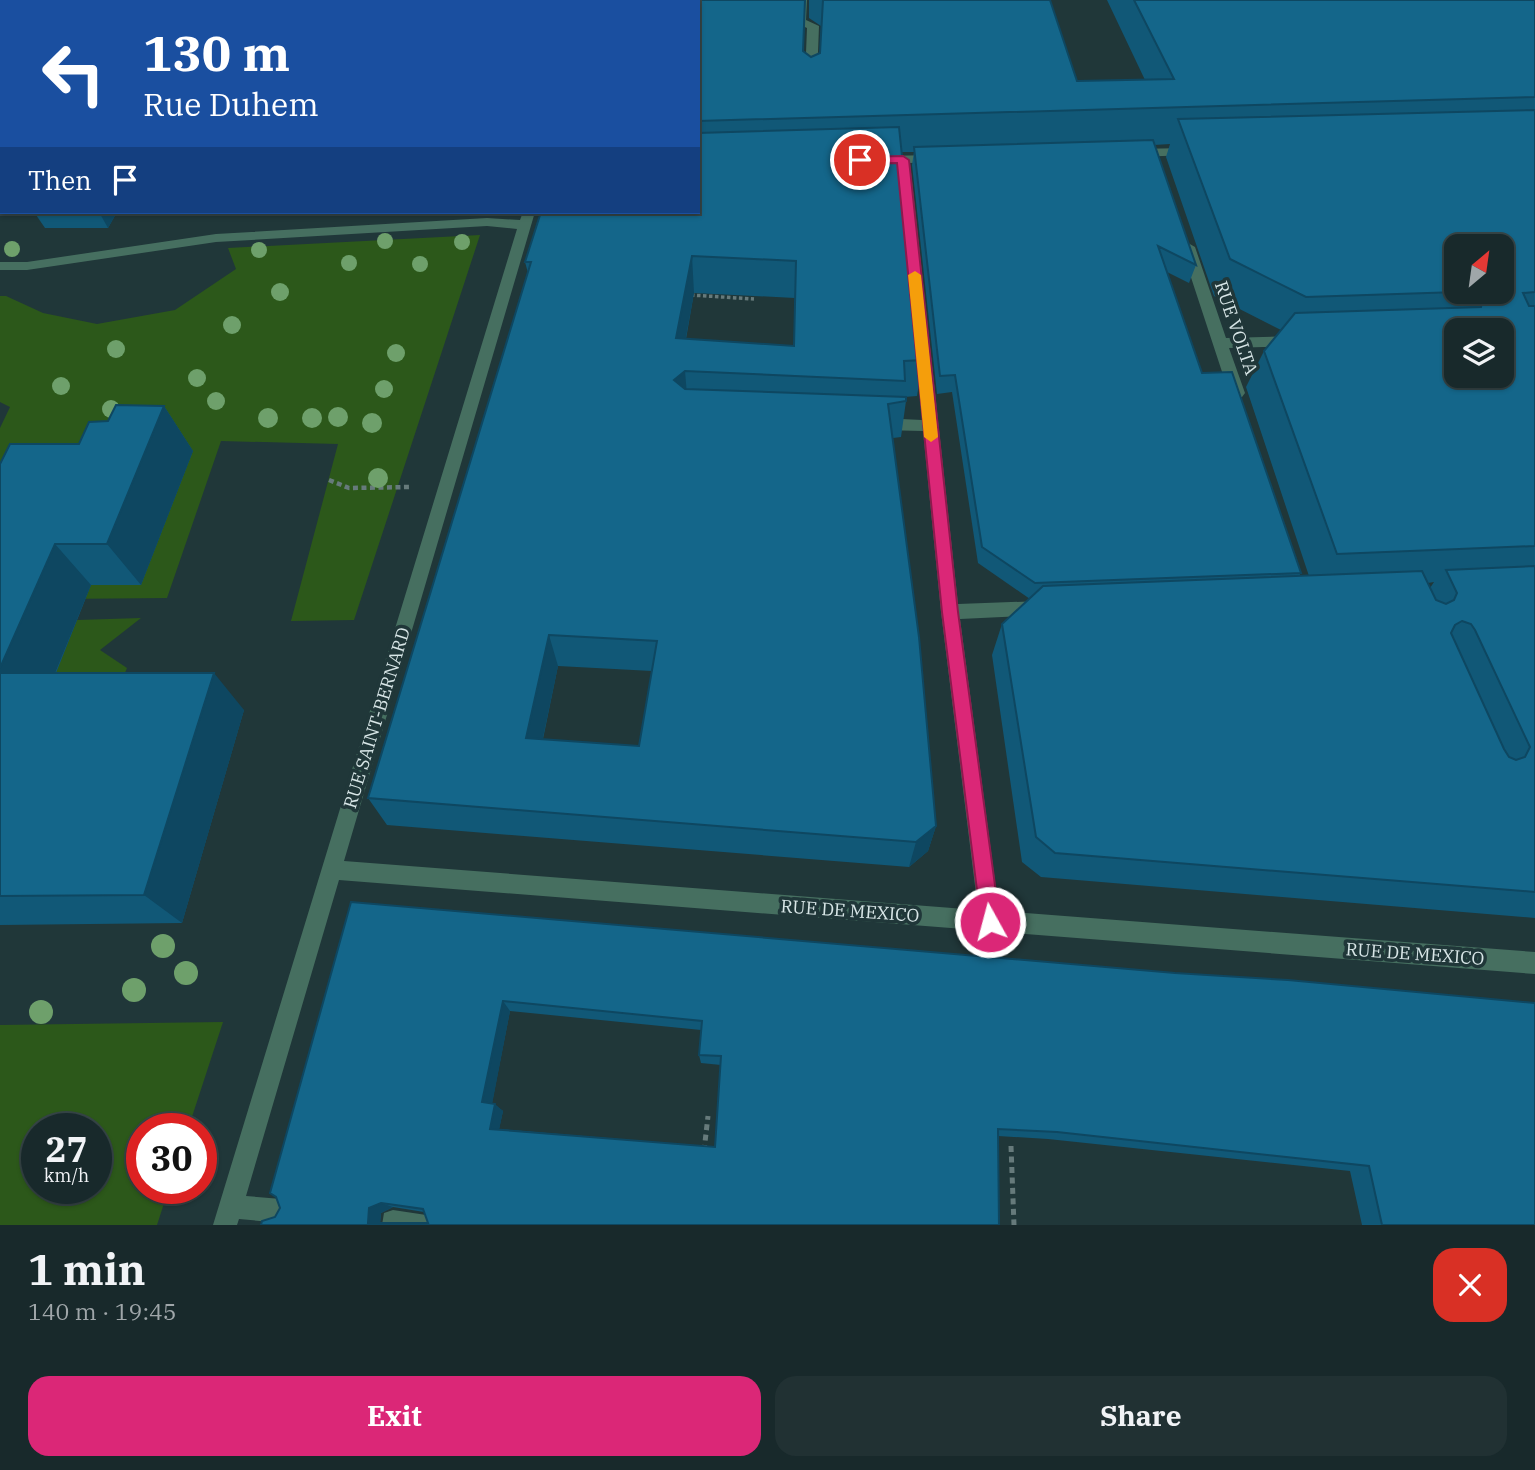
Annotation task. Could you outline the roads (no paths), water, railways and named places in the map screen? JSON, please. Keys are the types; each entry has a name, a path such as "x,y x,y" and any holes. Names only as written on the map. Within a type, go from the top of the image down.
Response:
{"street":[{"path":"802,0 800,22 813,26 811,88"},
{"path":"1115,153 1209,151"},
{"path":"1155,153 1162,172"},
{"path":"860,160 951,158"},
{"path":"903,160 950,612 990,922"},
{"path":"0,266 26,266 216,238 527,218"},
{"name":"RUE SAINT-BERNARD","path":"228,1215 527,218"},
{"name":"RUE VOLTA","path":"1185,238 1242,406"},
{"path":"1221,343 1306,341"},
{"path":"864,423 930,426"},
{"path":"950,612 1061,607"},
{"name":"RUE DE MEXICO","path":"332,870 1535,963"},
{"path":"228,1215 281,1211"},
{"path":"393,1222 424,1225"}]}
